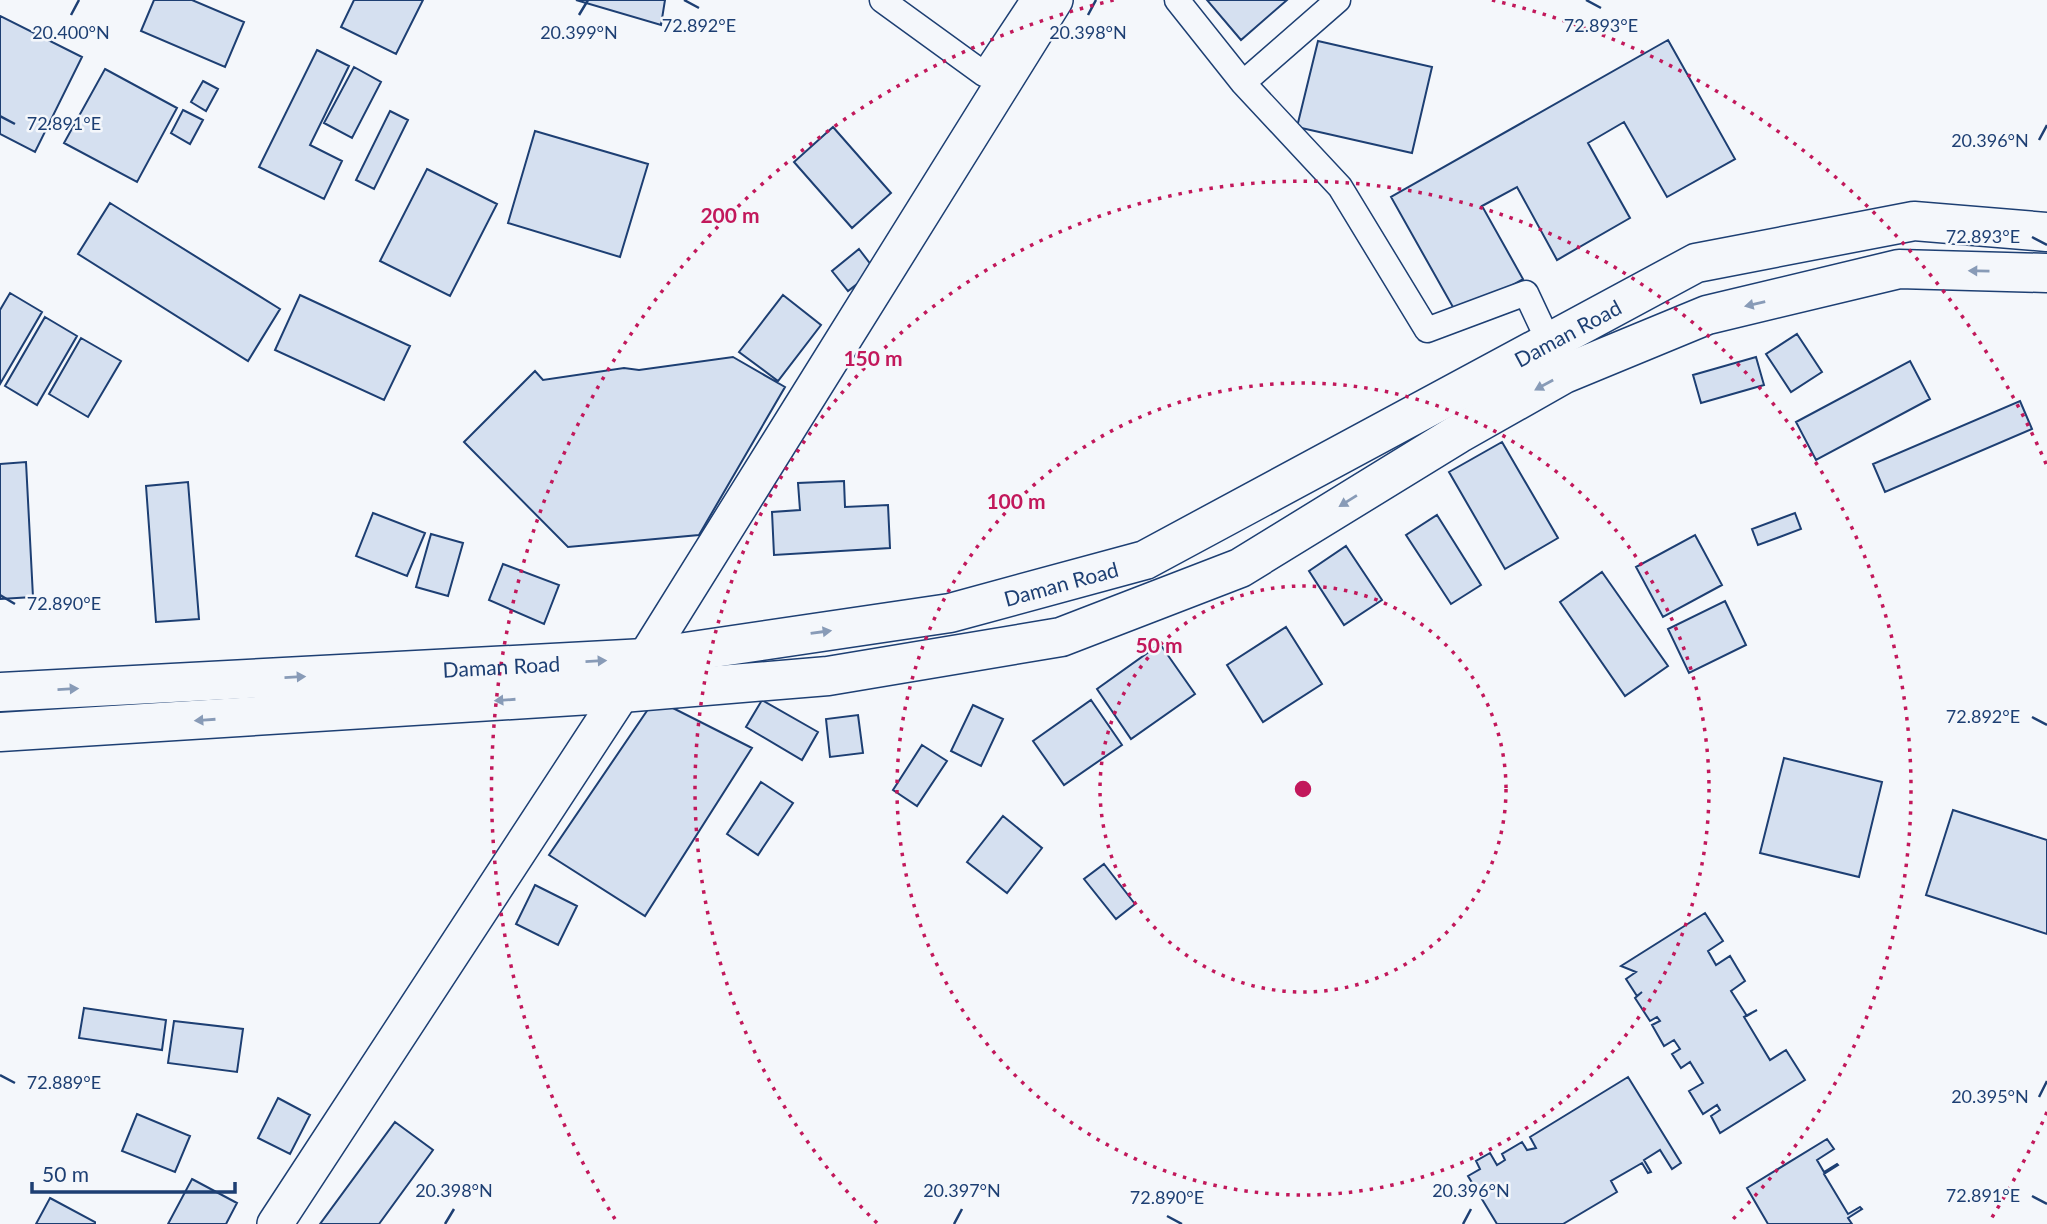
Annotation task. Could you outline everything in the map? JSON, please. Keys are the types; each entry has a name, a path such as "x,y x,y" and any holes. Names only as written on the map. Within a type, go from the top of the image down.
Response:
{"main road":[{"name":"Daman Road","path":"0,692 645,658 950,613 1145,560 1696,263 1914,221 2047,232"},
{"path":"0,732 622,693 828,676 1061,637 1240,568 1458,434 1564,374 1707,315 1899,270 2047,272"}],"street":[{"path":"882,0 984,74 1033,0"},
{"path":"275,1224 645,658 1055,0"},
{"path":"1177,0 1243,83 1340,187 1427,330 1526,293 1549,342"},
{"path":"1243,83 1338,0"}],"building":[{"path":"154,0 192,0 244,22 225,67 141,31"},
{"path":"354,0 423,0 396,54 341,27"},
{"path":"576,0 665,0 661,25"},
{"path":"1207,0 1287,0 1241,40"},
{"path":"0,16 82,57 35,152 0,134"},
{"path":"1668,40 1735,159 1667,197 1624,122 1588,143 1630,218 1557,260 1517,187 1482,206 1523,279 1458,316 1391,197"},
{"path":"1318,41 1432,67 1412,153 1297,127"},
{"path":"317,50 349,66 310,145 342,161 324,199 259,167"},
{"path":"354,67 381,82 352,138 324,123"},
{"path":"105,69 177,108 137,182 64,143"},
{"path":"203,81 218,89 206,111 191,102"},
{"path":"183,110 203,120 190,144 171,133"},
{"path":"390,111 408,120 374,189 356,180"},
{"path":"833,127 891,193 852,228 794,162"},
{"path":"535,131 648,164 620,257 508,223"},
{"path":"427,169 497,204 450,296 380,261"},
{"path":"110,203 280,309 248,361 78,254"},
{"path":"859,249 875,270 848,291 832,271"},
{"path":"10,293 42,312 0,384 0,310"},
{"path":"300,295 410,346 384,400 275,350"},
{"path":"783,295 821,325 778,381 739,352"},
{"path":"45,317 77,336 37,405 5,386"},
{"path":"1797,334 1822,372 1791,392 1766,354"},
{"path":"81,338 121,361 88,417 49,394"},
{"path":"733,357 785,387 699,535 568,547 464,442 535,371 543,380 624,368 639,370"},
{"path":"1756,357 1764,385 1701,403 1693,375"},
{"path":"1910,361 1930,399 1816,460 1796,422"},
{"path":"2020,401 2032,429 1885,492 1873,464"},
{"path":"1502,442 1558,538 1505,569 1449,472"},
{"path":"26,462 33,597 0,599 0,464"},
{"path":"844,481 845,507 888,505 890,548 774,555 772,512 800,510 798,483"},
{"path":"188,482 199,619 156,622 146,486"},
{"path":"373,513 425,533 407,576 356,556"},
{"path":"1795,513 1801,529 1758,545 1752,529"},
{"path":"1437,515 1481,585 1451,604 1406,535"},
{"path":"431,534 463,543 448,596 416,587"},
{"path":"1695,535 1722,585 1663,617 1636,567"},
{"path":"1346,546 1382,600 1344,625 1309,571"},
{"path":"503,564 559,585 544,624 489,600"},
{"path":"1602,572 1668,666 1625,696 1560,602"},
{"path":"1725,601 1746,645 1689,673 1668,629"},
{"path":"1286,627 1322,684 1263,722 1227,665"},
{"path":"1160,644 1195,694 1131,739 1097,689"},
{"path":"655,699 752,748 645,916 549,855"},
{"path":"762,700 818,732 802,760 746,727"},
{"path":"1091,700 1122,745 1064,785 1033,741"},
{"path":"973,705 1003,719 981,766 951,751"},
{"path":"858,715 863,753 830,757 826,719"},
{"path":"922,745 947,761 917,806 893,790"},
{"path":"1784,758 1882,782 1859,877 1760,853"},
{"path":"761,782 793,803 758,855 727,834"},
{"path":"1953,810 2047,840 2047,934 1926,895"},
{"path":"1003,816 1042,848 1007,893 967,862"},
{"path":"1104,864 1135,904 1116,919 1084,879"},
{"path":"535,885 577,906 558,945 516,924"},
{"path":"1705,913 1723,941 1708,951 1716,965 1730,956 1745,981 1731,991 1747,1016 1744,1017 1770,1060 1786,1050 1805,1080 1720,1133 1711,1116 1720,1110 1717,1105 1703,1114 1689,1091 1703,1083 1690,1062 1681,1068 1672,1054 1680,1049 1674,1040 1664,1046 1652,1025 1660,1021 1657,1017 1650,1021 1635,998 1642,992 1637,996 1626,979 1636,972 1621,966"},
{"path":"84,1008 166,1020 162,1050 79,1038"},
{"path":"174,1021 243,1029 237,1072 168,1063"},
{"path":"1628,1077 1681,1163 1672,1169 1660,1150 1644,1160 1651,1172 1648,1173 1642,1163 1611,1181 1617,1192 1563,1224 1497,1224 1468,1176 1480,1169 1476,1161 1490,1153 1497,1165 1505,1160 1502,1154 1522,1142 1527,1150 1536,1148 1530,1137"},
{"path":"278,1098 310,1115 290,1154 258,1138"},
{"path":"137,1114 190,1136 175,1172 122,1151"},
{"path":"395,1122 433,1150 379,1224 320,1224"},
{"path":"1827,1139 1834,1149 1817,1160 1824,1172 1838,1165 1824,1174 1848,1214 1860,1207 1862,1209 1848,1218 1852,1224 1768,1224 1747,1188"},
{"path":"192,1179 237,1203 226,1224 168,1224"},
{"path":"50,1198 95,1222 95,1224 36,1224"}]}
